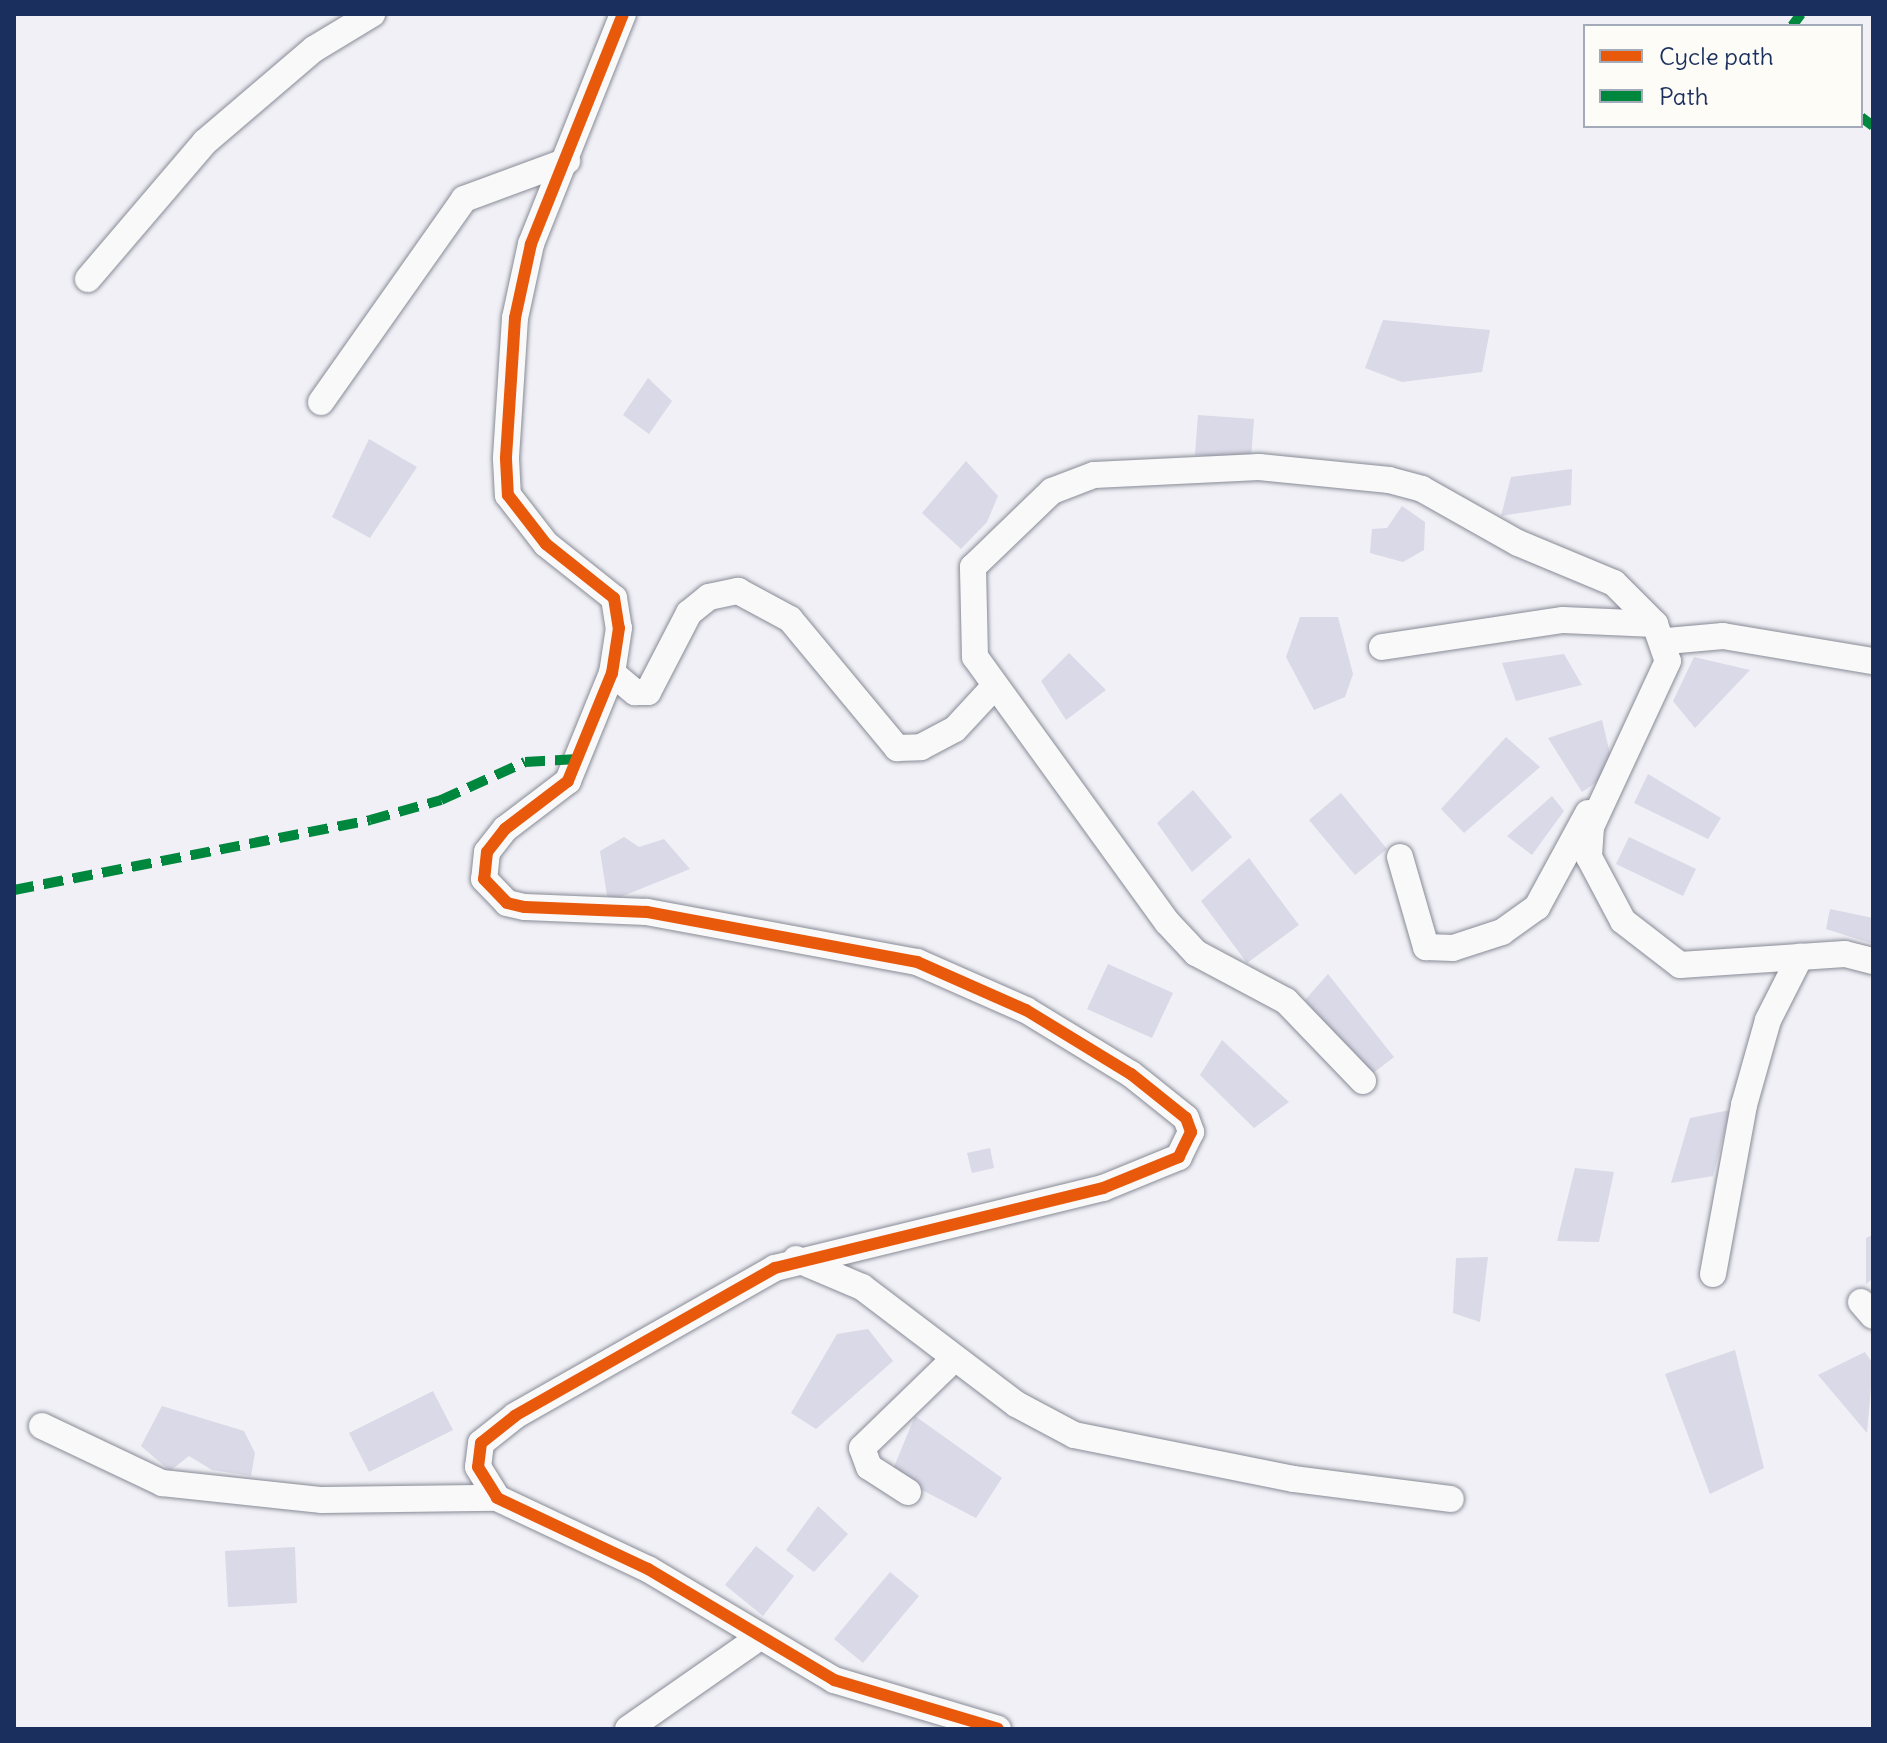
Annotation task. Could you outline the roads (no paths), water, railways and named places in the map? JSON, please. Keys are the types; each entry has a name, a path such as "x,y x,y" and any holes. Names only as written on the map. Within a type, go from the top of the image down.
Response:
{"street":[{"path":"88,279 205,142 314,49 372,14"},
{"path":"497,1498 478,1467 489,1434 796,1259 1103,1188 1179,1157 1191,1132 1186,1118 1131,1074 1026,1010 917,962 756,927 525,907 499,897 484,879 487,852 568,781 612,673 619,628 614,598 546,544 508,495 515,318 531,244 567,161 623,14"},
{"path":"321,402 464,199 567,161"},
{"path":"1363,1081 1286,1001 1196,953 1167,922 992,689 975,657 973,567 1052,491 1094,475 1259,467 1389,480 1422,489 1518,543 1614,583 1661,632 1660,688 1537,907 1476,942 1426,947 1400,857"},
{"path":"612,673 635,692 648,692 689,613 709,597 738,591 790,619 897,748 921,747 955,729 992,689"},
{"path":"1382,647 1563,620 1723,636 1873,661"},
{"path":"1604,790 1589,857 1640,939 1680,965 1845,954 1873,961"},
{"path":"1713,1274 1750,1081 1768,1020 1800,957"},
{"path":"796,1259 862,1287 1016,1404 1074,1435 1294,1479 1451,1499"},
{"path":"908,1492 869,1467 862,1448 955,1358"},
{"path":"42,1426 162,1483 322,1500 497,1498 648,1569 834,1680 998,1729"},
{"path":"628,1729 760,1637"}]}
